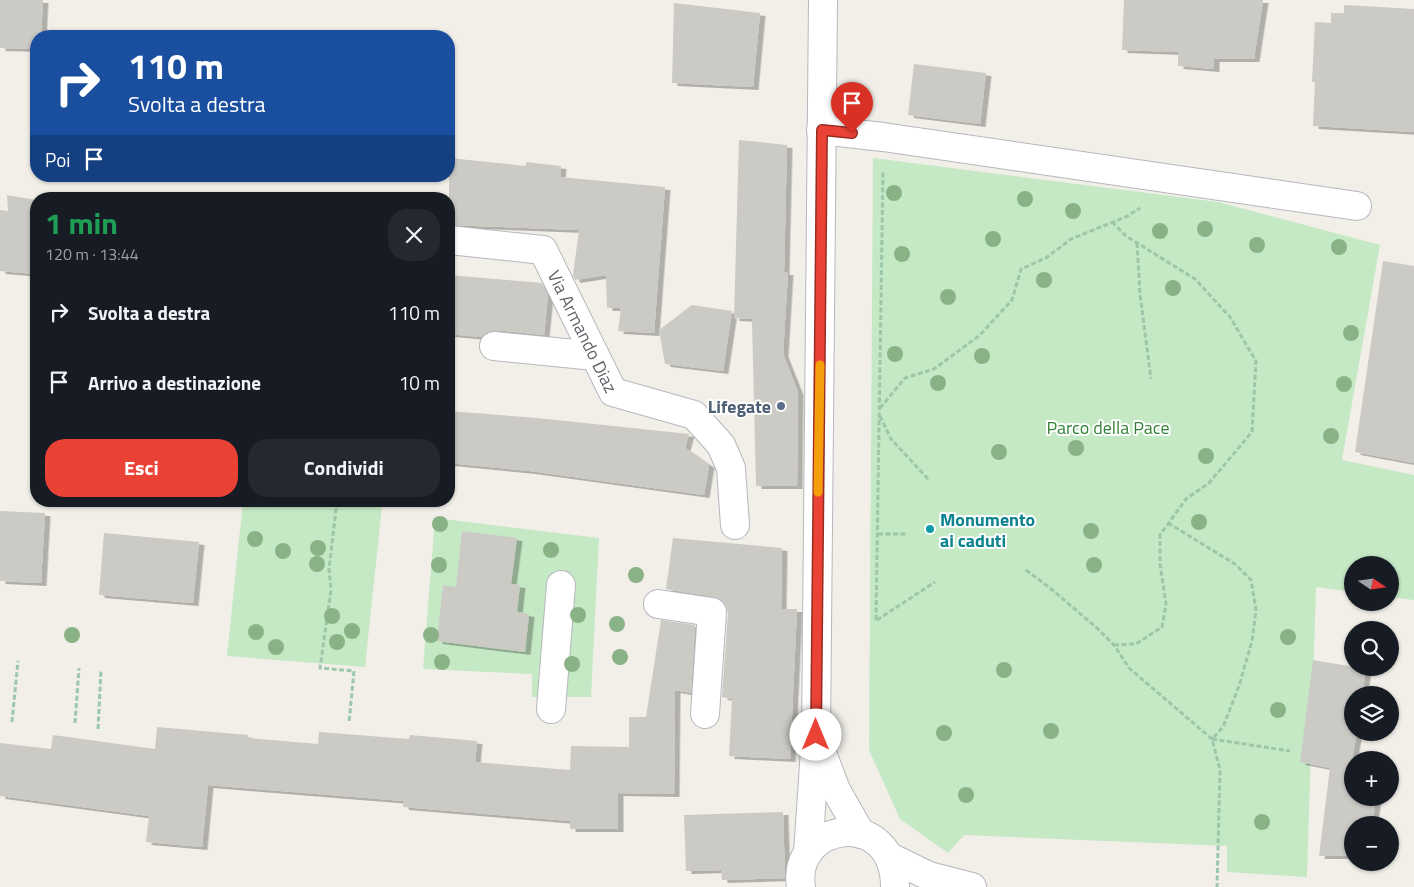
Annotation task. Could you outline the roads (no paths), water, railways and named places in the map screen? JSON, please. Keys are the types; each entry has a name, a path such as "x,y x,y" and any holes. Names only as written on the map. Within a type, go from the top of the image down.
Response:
{"street":[{"path":"808,854 816,735 823,0"},
{"path":"822,130 883,137 1357,206"},
{"name":"Via Armando Diaz","path":"455,241 543,250 613,392 694,415 720,445 731,468 735,524"},
{"path":"494,346 595,356"},
{"path":"551,710 561,585"},
{"path":"658,604 712,612 705,714"},
{"path":"816,735 836,790 861,834"},
{"path":"801,887 802,866 808,854 818,842 831,834 846,831 861,834 881,844 890,857 895,872 895,887"},
{"path":"890,857 929,876 972,887"}],"place":[{"name":"Lifegate","path":"781,406"},
{"name":"Monumento ai caduti","path":"930,529"}],"park label":[{"name":"Parco della Pace","path":"1108,427"}]}
